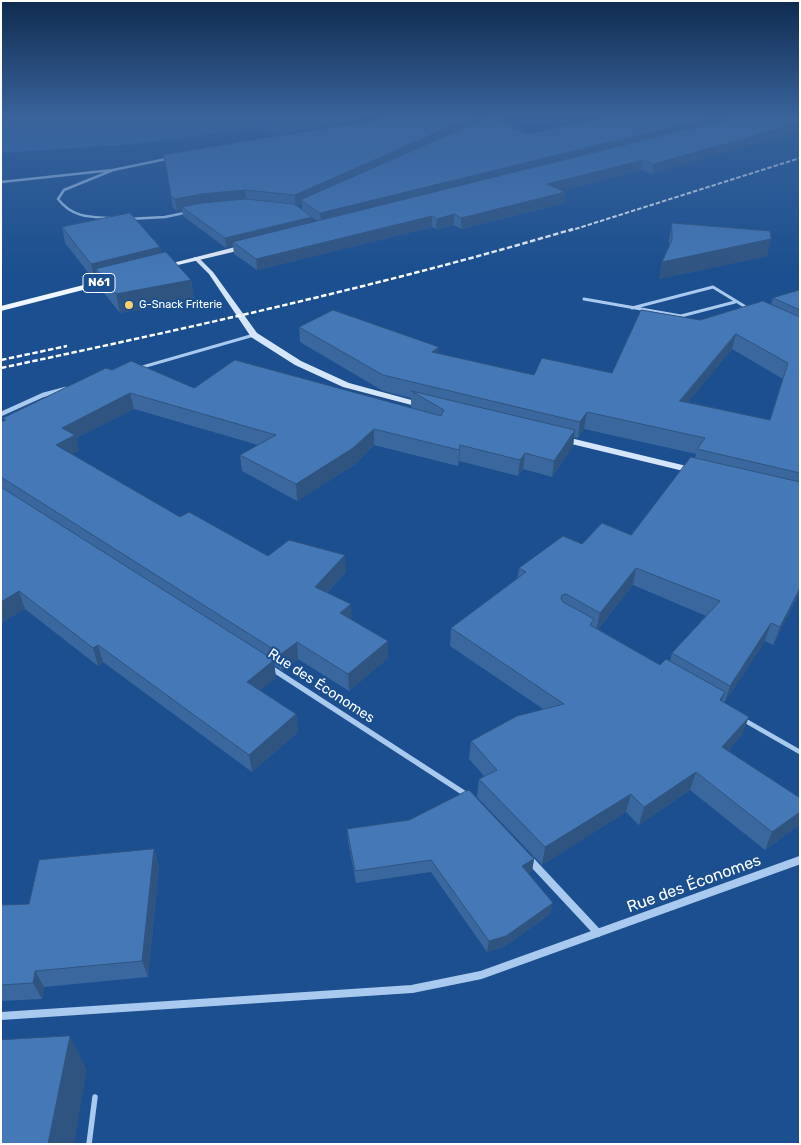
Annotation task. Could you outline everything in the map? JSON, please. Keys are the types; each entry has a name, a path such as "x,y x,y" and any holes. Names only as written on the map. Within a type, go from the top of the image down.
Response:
{"main road":[{"path":"153,269 263,242"},
{"path":"196,258 210,273 254,335 298,363 346,385 432,408"},
{"name":"N61","path":"1,309 126,276"},
{"path":"556,438 709,474"}],"street":[{"path":"1,182 108,170"},
{"path":"111,170 64,190 58,199 67,211 84,216 114,218"},
{"path":"124,219 165,217 194,211"},
{"path":"632,308 713,287 751,310"},
{"path":"584,299 681,316 735,302"},
{"path":"130,370 254,335"},
{"path":"1,414 43,395 72,387"},
{"name":"Rue des Économes","path":"263,664 473,799"},
{"path":"526,855 598,933"},
{"name":"Rue des Économes","path":"1,1016 412,989 481,974 800,860"}],"lane":[{"path":"740,718 800,752"},
{"path":"89,1144 95,1097"}],"building":[{"path":"167,170 350,170 295,195 245,190 201,194 175,199 171,196"},
{"path":"368,170 494,170 320,213 301,200"},
{"path":"522,170 601,170 547,184 565,192 461,218 454,214 437,219 432,216 256,259 233,242"},
{"path":"245,199 294,204 312,217 225,238 182,207"},
{"path":"130,213 160,247 91,264 62,227"},
{"path":"672,223 770,231 771,239 662,262 672,240"},
{"path":"166,252 191,280 116,294 96,269"},
{"path":"800,290 800,310 773,298"},
{"path":"763,301 800,317 800,473 697,449 705,438 587,412 580,422 383,375 299,327 333,310 439,347 432,352 534,375 542,358 612,373 641,310 700,320","holes":["736,334 788,363 770,420 680,401"]},
{"path":"235,360 441,416 444,410 411,391 575,430 554,461 525,453 520,460 460,445 459,450 374,429 353,448 296,484 240,455 276,435 130,393 62,428 75,435 56,445 180,517 189,512 268,556 289,540 345,555 315,587 351,604 340,613 388,641 348,674 297,642 281,654 1,477 1,422 6,420 3,418 106,368 112,370 131,361 194,388"},
{"path":"691,457 800,482 800,588 780,627 771,623 730,686 672,653 720,601 636,568 600,613 566,594 562,595 561,598 563,602 594,619 590,625 660,665 666,659 725,692 720,700 749,717 722,747 800,798 800,812 772,832 696,772 644,807 631,794 545,847 479,779 497,770 471,741 517,716 564,704 451,628 526,572 519,568 563,536 582,544 602,523 631,535"},
{"path":"1,487 274,660 247,682 296,714 249,755 98,645 93,648 19,591 1,602"},
{"path":"469,790 534,859 522,866 553,903 506,936 489,941 431,860 355,871 347,829 409,820"},
{"path":"154,849 142,961 35,971 33,983 1,985 1,905 29,904 39,860"},
{"path":"70,1036 48,1144 1,1144 1,1040"}],"railway":[{"path":"569,231 761,170"},
{"path":"1,368 217,321 360,287 573,229"},
{"path":"1,360 67,346"}],"place":[{"name":"G-Snack Friterie","path":"129,305"}]}
